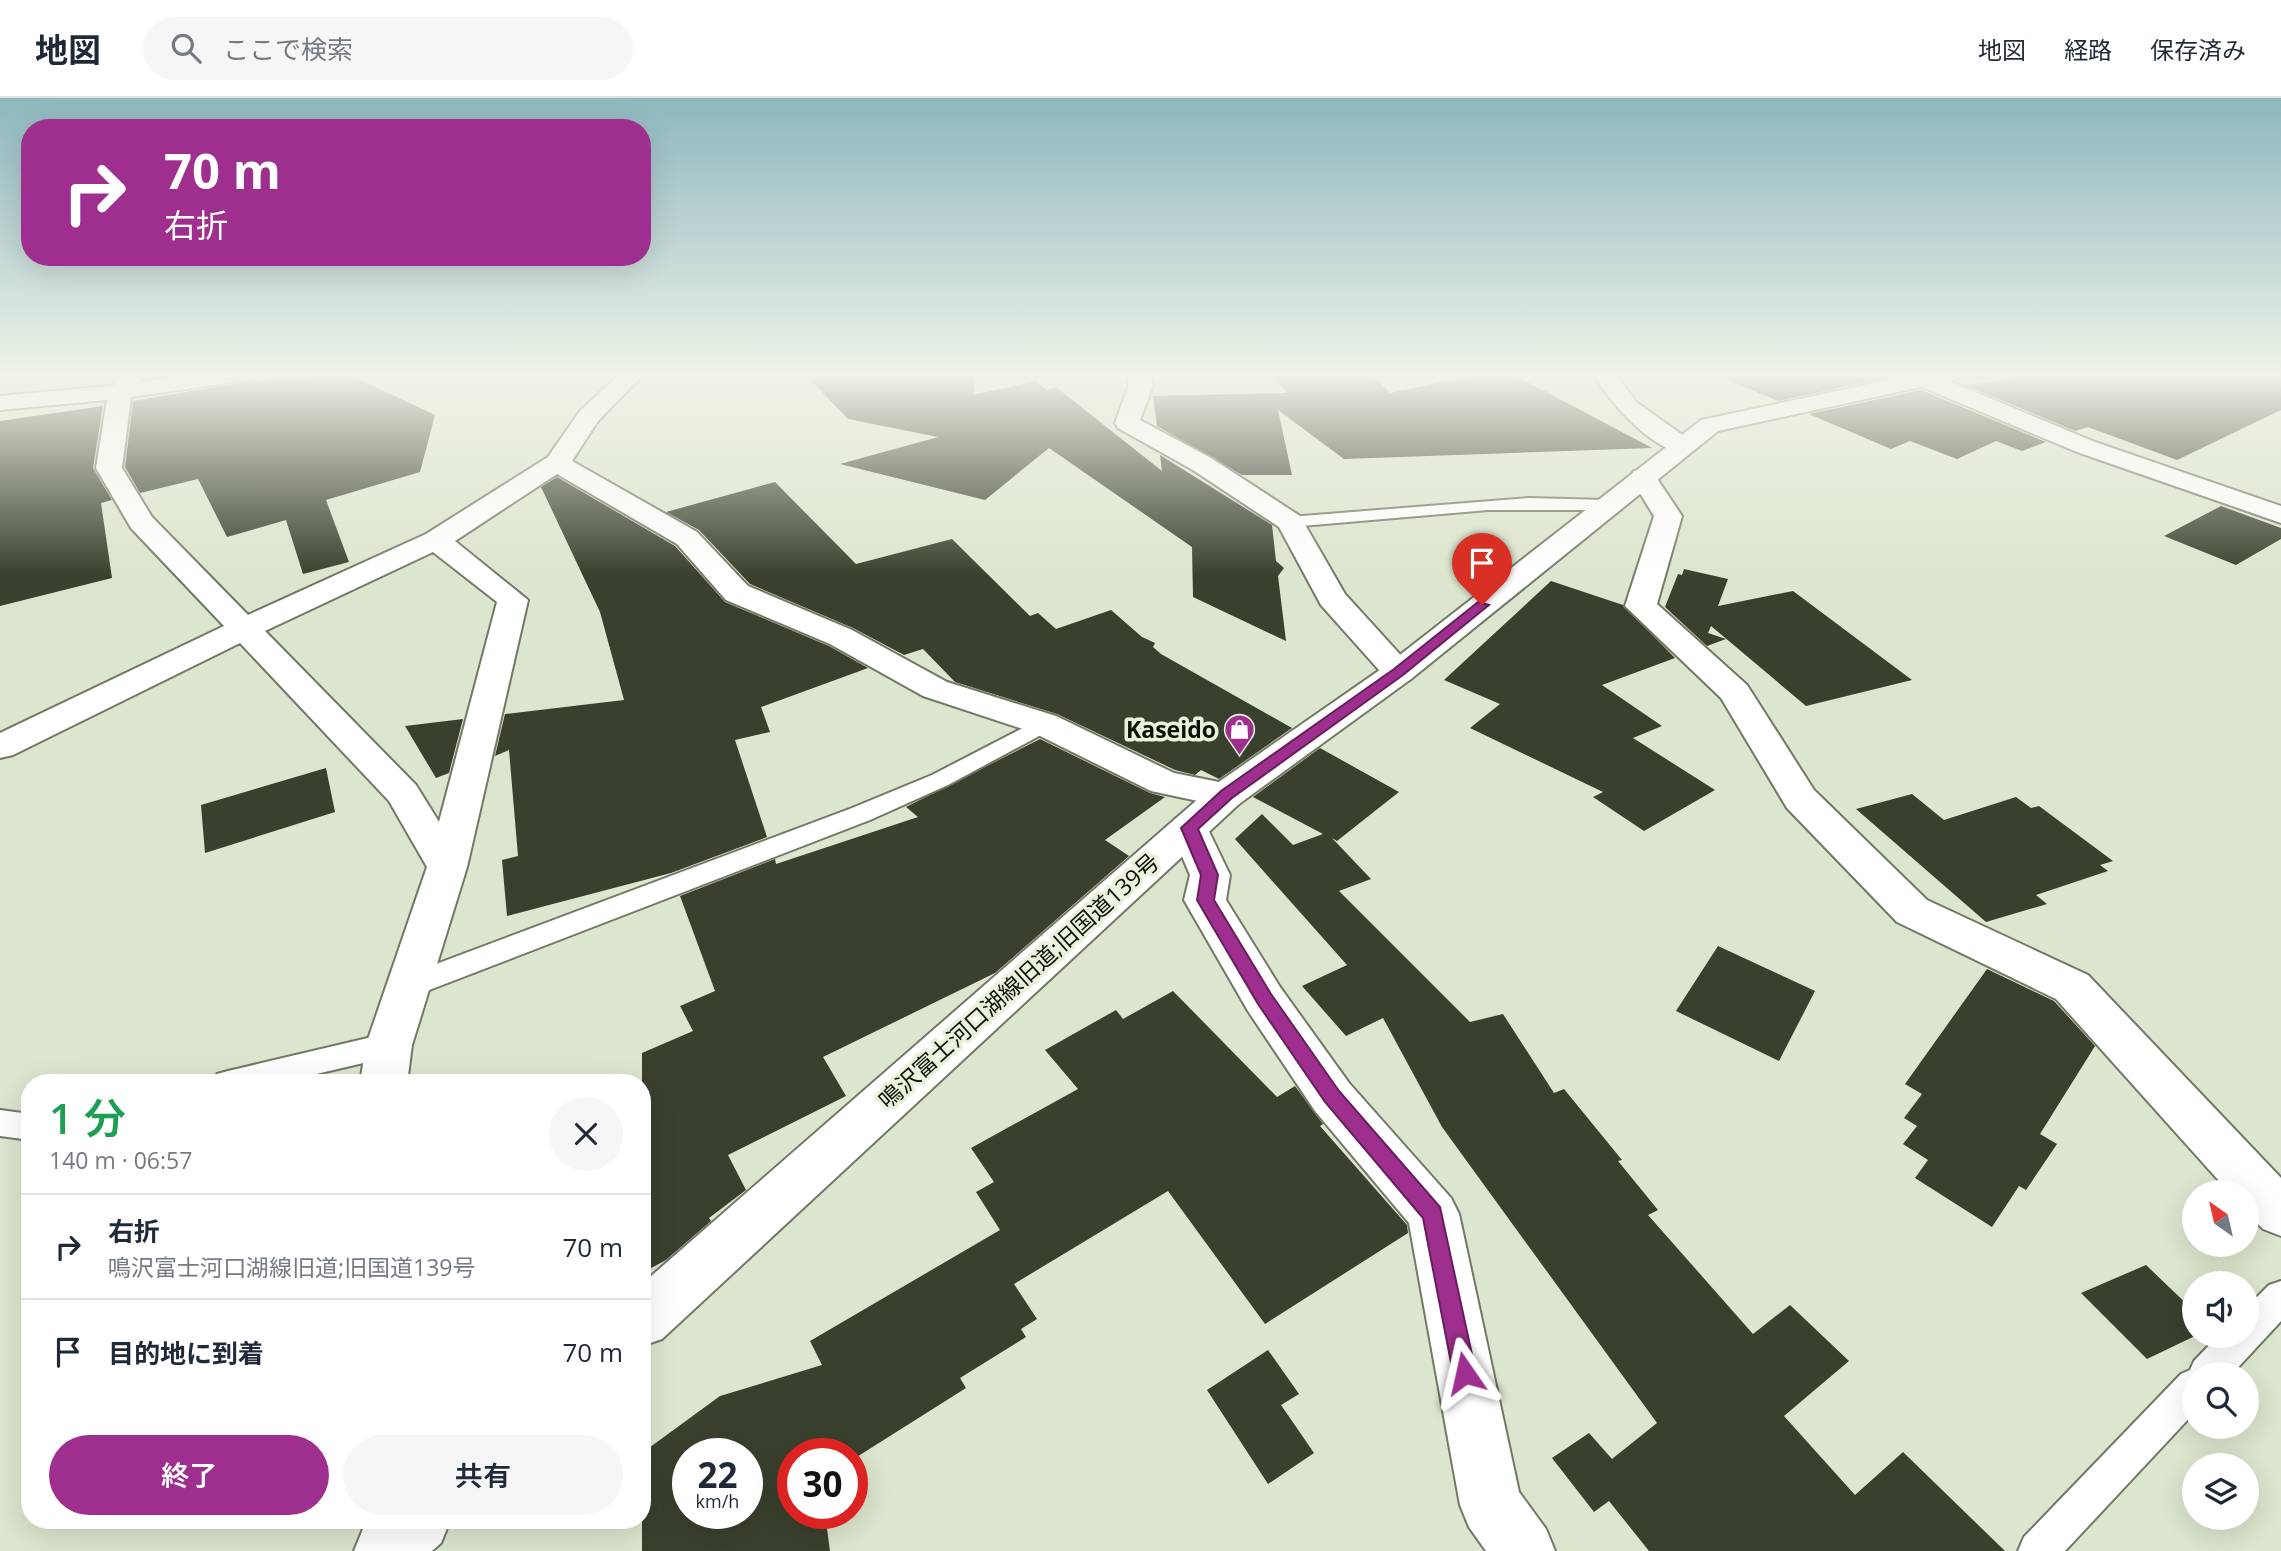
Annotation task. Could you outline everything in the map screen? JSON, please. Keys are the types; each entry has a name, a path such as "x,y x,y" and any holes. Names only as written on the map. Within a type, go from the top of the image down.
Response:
{"street":[{"path":"115,441 109,468 141,522 404,794 447,867"},
{"path":"0,747 436,540 557,463 572,441"},
{"path":"1160,441 1202,464 1290,522 1332,598 1399,672"},
{"path":"1675,441 1682,446"},
{"name":"鳴沢富士河口湖線旧道;旧国道139号","path":"651,1312 1226,794 1399,672 1689,441"},
{"path":"2072,441 2281,514"},
{"path":"557,463 687,538 737,593 841,637 935,689 1044,724 1164,783 1226,794"},
{"path":"1643,477 1668,516 1641,606 1735,692 1800,799 1912,911 2072,987 2281,1213"},
{"path":"384,1074 389,1045 447,867 513,600 436,540"},
{"path":"1189,828 1210,875 1205,900 1264,999 1332,1097 1433,1214 1491,1505 1524,1551"},
{"path":"385,1551 410,1529"},
{"path":"423,1529 434,1551"}],"lane":[{"path":"1290,522 1456,505 1548,500 1608,505"},
{"path":"409,986 849,819 940,780 1044,724"},
{"path":"266,1074 389,1045"},
{"path":"0,1123 21,1126"},
{"path":"2259,1320 2281,1297"},
{"path":"2219,1362 2232,1348"},
{"path":"2038,1551 2182,1400"}],"building":[{"path":"0,441 97,441 93,468 112,500 101,503 112,578 0,606"},
{"path":"128,441 428,441 420,472 326,500 349,562 303,574 286,520 227,537 198,479 140,493 125,467"},
{"path":"924,441 1124,441 1162,471 1160,455 1272,525 1276,561 1284,568 1278,576 1286,641 1193,597 1192,547 1049,448 985,500 840,464"},
{"path":"1183,441 1285,441 1292,475 1242,475"},
{"path":"1319,441 1638,441 1652,448 1344,459"},
{"path":"1872,441 2043,441 2046,442 2022,451 1996,441 1957,459 1910,441 1891,449"},
{"path":"2125,441 2217,441 2177,460"},
{"path":"557,477 675,546 725,602 829,646 868,668 761,707 770,732 735,740 767,837 671,873 507,916 502,860 518,856 509,750 495,756 505,714 624,700 600,612 541,487"},
{"path":"775,482 856,564 952,539 1030,616 1038,613 1056,629 1111,610 1142,637 1155,643 1153,647 1161,654 1292,728 1219,779 1201,770 1195,775 1175,770 1057,714 955,682 923,649 904,655 853,628 750,584 699,530 666,512"},
{"path":"2221,506 2281,528 2281,539 2236,565 2164,536"},
{"path":"1684,569 1728,579 1718,606 1793,591 1912,680 1806,706 1711,626 1708,633 1726,639 1707,646 1665,607 1678,574 1682,575"},
{"path":"1551,581 1623,605 1675,658 1602,685 1662,726 1633,738 1715,790 1644,831 1593,797 1603,792 1470,728 1500,704 1444,680"},
{"path":"463,719 449,773 436,778 405,726"},
{"path":"1040,739 1150,793 1165,797 1105,840 1129,856 995,973 823,1057 846,1096 728,1155 746,1190 709,1218 711,1221 666,1260 651,1268 651,1074 642,1074 642,1053 693,1031 680,1006 715,991 680,896 775,859 776,864 918,817 906,807"},
{"path":"1320,748 1399,792 1337,841 1332,838 1371,879 1339,891 1470,1022 1503,1014 1554,1093 1564,1089 1622,1160 1618,1161 1658,1210 1648,1215 1753,1334 1790,1305 1849,1361 1784,1416 1855,1495 1903,1452 2005,1551 1649,1551 1609,1501 1594,1512 1552,1458 1589,1433 1612,1459 1657,1423 1442,1127 1383,1018 1346,1036 1302,986 1347,965 1235,839 1262,814 1293,845 1323,834 1253,797"},
{"path":"326,768 335,812 205,853 201,805"},
{"path":"1912,794 1944,820 2016,797 2031,808 2039,806 2113,861 2100,865 2108,871 2036,895 2047,904 1986,922 1856,809"},
{"path":"1718,946 1815,991 1779,1061 1676,1011"},
{"path":"1987,969 2054,1001 2095,1046 2040,1134 2057,1144 2026,1190 2019,1186 1992,1227 1915,1178 1928,1160 1903,1144 1917,1126 1904,1118 1922,1094 1905,1084"},
{"path":"1173,991 1277,1097 1295,1086 1323,1124 1320,1126 1407,1225 1408,1233 1265,1324 1168,1191 1014,1284 1037,1319 1021,1329 1026,1337 960,1378 966,1388 868,1450 868,1438 777,1438 777,1529 827,1529 830,1551 642,1551 642,1529 651,1529 651,1446 720,1396 822,1365 810,1341 1000,1230 976,1192 994,1182 971,1148 1078,1089 1045,1050 1116,1010 1123,1019"},
{"path":"2146,1265 2182,1300 2182,1342 2147,1359 2081,1293"},
{"path":"1268,1350 1299,1394 1281,1405 1314,1453 1268,1484 1207,1390"}],"place":[{"name":"Kaseido","path":"1239,757"}],"route":[{"path":"1465,1373 1433,1214 1332,1097 1264,999 1205,900 1210,875 1189,828 1226,794 1399,672 1482,605"}]}
